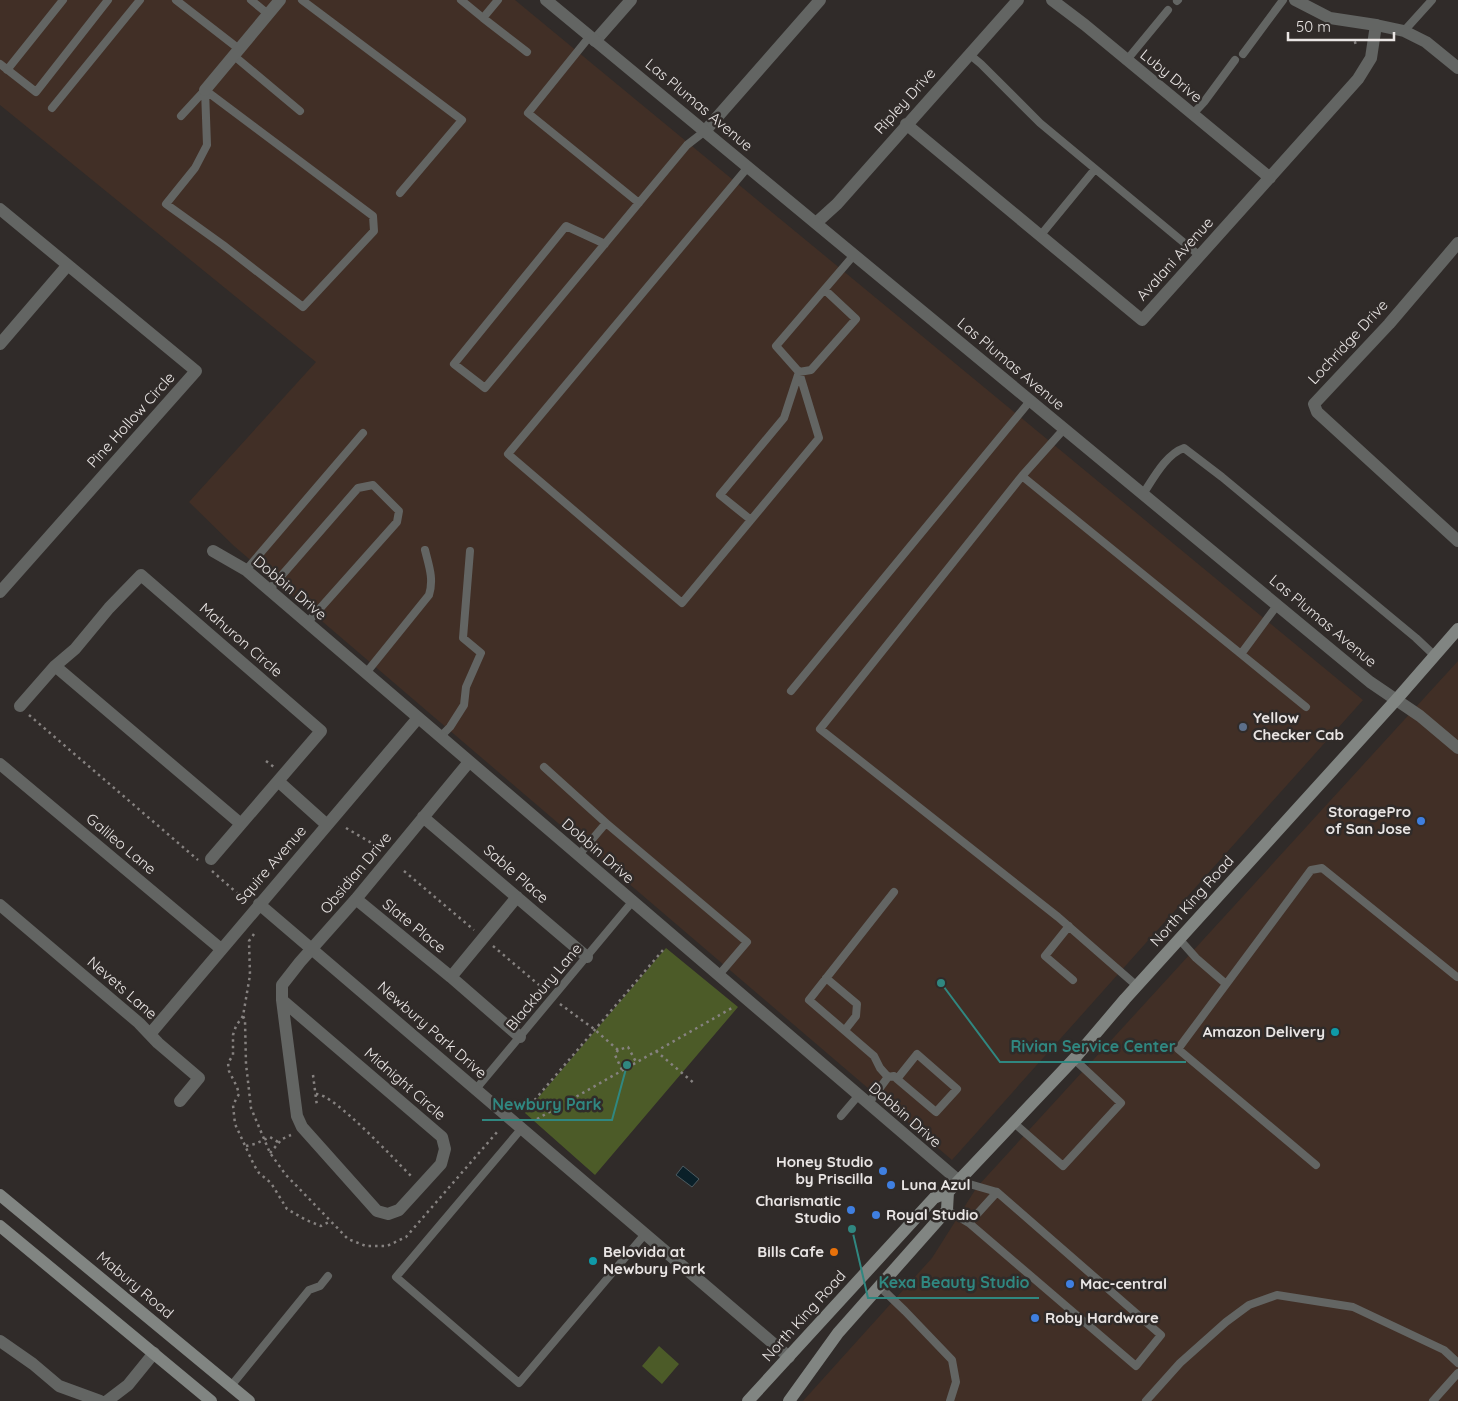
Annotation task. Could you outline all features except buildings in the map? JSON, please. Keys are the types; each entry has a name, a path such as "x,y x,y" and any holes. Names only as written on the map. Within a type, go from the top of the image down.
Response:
{"main road":[{"name":"North King Road","path":"748,1401 934,1198 948,1192 1074,1059 1137,986 1458,629"},
{"path":"789,1401 838,1333 946,1210 948,1192"},
{"name":"Mabury Road","path":"0,1195 249,1401"},
{"path":"0,1226 212,1401"}],"street":[{"path":"205,90 280,0"},
{"name":"Las Plumas Avenue","path":"546,0 1370,682 1420,716 1458,748"},
{"path":"593,38 632,0"},
{"path":"705,131 820,0"},
{"name":"Ripley Drive","path":"816,223 837,204 1018,0"},
{"name":"Luby Drive","path":"1052,0 1085,25 1270,178"},
{"path":"1295,0 1330,18 1376,25 1404,32 1426,42 1458,68"},
{"name":"Avalani Avenue","path":"906,124 1142,320 1358,79 1371,58 1376,25"},
{"name":"Pine Hollow Circle","path":"0,209 196,371 0,592"},
{"name":"Lochridge Drive","path":"1458,245 1389,324 1314,404 1317,412 1458,541"},
{"path":"0,344 67,266"},
{"name":"Dobbin Drive","path":"213,551 246,570 958,1181"},
{"name":"Mahuron Circle","path":"20,706 55,666 75,649 109,608 141,575 321,731 277,776 241,824 206,863"},
{"path":"55,666 241,824"},
{"name":"Squire Avenue","path":"150,1034 418,718"},
{"name":"Obsidian Drive","path":"312,949 356,899 469,762"},
{"name":"Galileo Lane","path":"0,764 221,949"},
{"path":"277,776 327,824"},
{"name":"Sable Place","path":"423,817 587,957"},
{"path":"451,977 517,897"},
{"name":"Slate Place","path":"356,899 520,1037"},
{"name":"Newbury Park Drive","path":"259,904 789,1357"},
{"name":"Nevets Lane","path":"0,905 199,1078 180,1101"},
{"name":"Midnight Circle","path":"282,1000 442,1137 446,1149 441,1164 399,1210 388,1214 377,1211 302,1127 297,1116 282,1000 282,986 312,949"},
{"path":"0,1341 33,1364 59,1386 100,1401"},
{"path":"107,1401 128,1385 154,1353"}],"lane":[{"path":"7,70 63,0"},
{"path":"0,64 36,92 108,0"},
{"path":"52,108 140,0"},
{"path":"176,0 300,111"},
{"path":"251,0 268,14"},
{"path":"302,0 462,120 400,193"},
{"path":"461,0 527,52"},
{"path":"483,18 498,0"},
{"path":"1243,54 1283,0"},
{"path":"1404,32 1432,0"},
{"path":"1126,60 1168,10"},
{"path":"593,38 528,113 639,203"},
{"path":"969,54 982,64 1040,123 1200,256"},
{"path":"1192,115 1235,60"},
{"path":"205,90 373,216 374,231 303,308 223,245 166,204 195,168 207,145 205,90"},
{"path":"180,116 205,90"},
{"path":"605,244 566,226 454,364 485,388 605,244 687,145 705,131"},
{"path":"748,167 508,454 682,603 819,438 799,372 776,346 854,255"},
{"path":"1040,236 1095,170"},
{"path":"799,372 811,370 856,320 823,292"},
{"path":"750,520 720,495 784,418 799,372"},
{"path":"791,691 1030,401"},
{"path":"1064,429 1022,476 820,729 1069,926 1137,986"},
{"path":"246,570 363,433"},
{"path":"1143,494 1169,459 1178,450 1184,448 1229,483 1435,656"},
{"path":"1022,476 1306,707"},
{"path":"269,590 358,488 373,485 399,511 398,522 308,624"},
{"path":"366,673 428,595 432,585 432,575 425,550"},
{"path":"440,737 450,727 464,705 466,687 481,653 463,638 470,551"},
{"path":"1241,654 1278,604"},
{"path":"544,767 747,942 718,976"},
{"path":"578,856 606,822"},
{"path":"1316,1166 1178,1049 1311,870 1322,868 1457,977"},
{"path":"888,1077 880,1068 874,1056 809,1000 894,892"},
{"name":"Blackbury Lane","path":"476,1089 632,902"},
{"path":"1069,926 1045,956 1073,980"},
{"path":"1180,940 1196,958 1226,984"},
{"path":"826,978 857,1004 856,1016 845,1030"},
{"path":"841,1116 863,1100 888,1077 894,1076 897,1078 936,1112 957,1089 917,1054 897,1078"},
{"path":"1014,1123 1063,1166 1121,1103 1074,1059"},
{"path":"522,1128 396,1278 519,1383 645,1234"},
{"path":"946,1210 969,1223 1136,1366 1161,1335 998,1192 958,1181"},
{"path":"969,1223 998,1192"},
{"path":"231,1386 309,1290 320,1286 328,1276"},
{"path":"879,1286 906,1311 952,1360 956,1382 950,1401"},
{"path":"1146,1401 1180,1363 1226,1322 1249,1305 1277,1295 1353,1307 1444,1350 1458,1363"},
{"path":"1433,1401 1458,1373"}],"path":[{"path":"20,706 206,863 245,900"},
{"path":"266,761 277,776"},
{"path":"346,828 370,842 382,852"},
{"path":"404,870 477,932"},
{"path":"254,933 249,941 250,975 243,1016 236,1026 233,1035 233,1055 228,1064 229,1072 239,1094 233,1105 235,1124 254,1165 259,1173 271,1183 287,1209 321,1226 331,1221"},
{"path":"490,944 539,986"},
{"path":"526,1110 663,950"},
{"path":"560,1004 594,1029 618,1050"},
{"path":"537,1119 732,1008"},
{"path":"243,1016 245,1020 246,1064 251,1108 270,1153 286,1175 348,1239 366,1246 387,1246 406,1237 498,1131"},
{"path":"622,1070 615,1055 618,1050 628,1047 636,1062"},
{"path":"656,1051 695,1084"},
{"path":"313,1075 317,1106"},
{"path":"316,1094 321,1094 338,1106 417,1180"},
{"path":"270,1153 285,1136 294,1133 302,1127"},
{"path":"246,1146 270,1137 279,1142"}],"shaded area":[{"path":"0,0 515,0 1363,700 952,1160 234,546 189,502 316,362 0,105"},
{"path":"1458,661 1458,1401 803,1401 932,1258 977,1187"}],"green space":[{"path":"666,948 738,1007 595,1175 525,1113"},
{"path":"659,1346 679,1364 662,1384 642,1366"}],"water":[{"path":"683,1166 699,1179 692,1187 676,1175"}],"place":[{"name":"Yellow Checker Cab","path":"1243,727"},
{"name":"StoragePro of San Jose","path":"1421,821"},
{"name":"Rivian Service Center","path":"941,983"},
{"name":"Amazon Delivery","path":"1335,1032"},
{"name":"Newbury Park","path":"627,1065"},
{"name":"Honey Studio by Priscilla","path":"883,1171"},
{"name":"Luna Azul","path":"891,1185"},
{"name":"Charismatic Studio","path":"851,1210"},
{"name":"Royal Studio","path":"876,1215"},
{"name":"Kexa Beauty Studio","path":"852,1229"},
{"name":"Bills Cafe","path":"834,1252"},
{"name":"Belovida at Newbury Park","path":"593,1261"},
{"name":"Mac-central","path":"1070,1284"},
{"name":"Roby Hardware","path":"1035,1318"}]}
